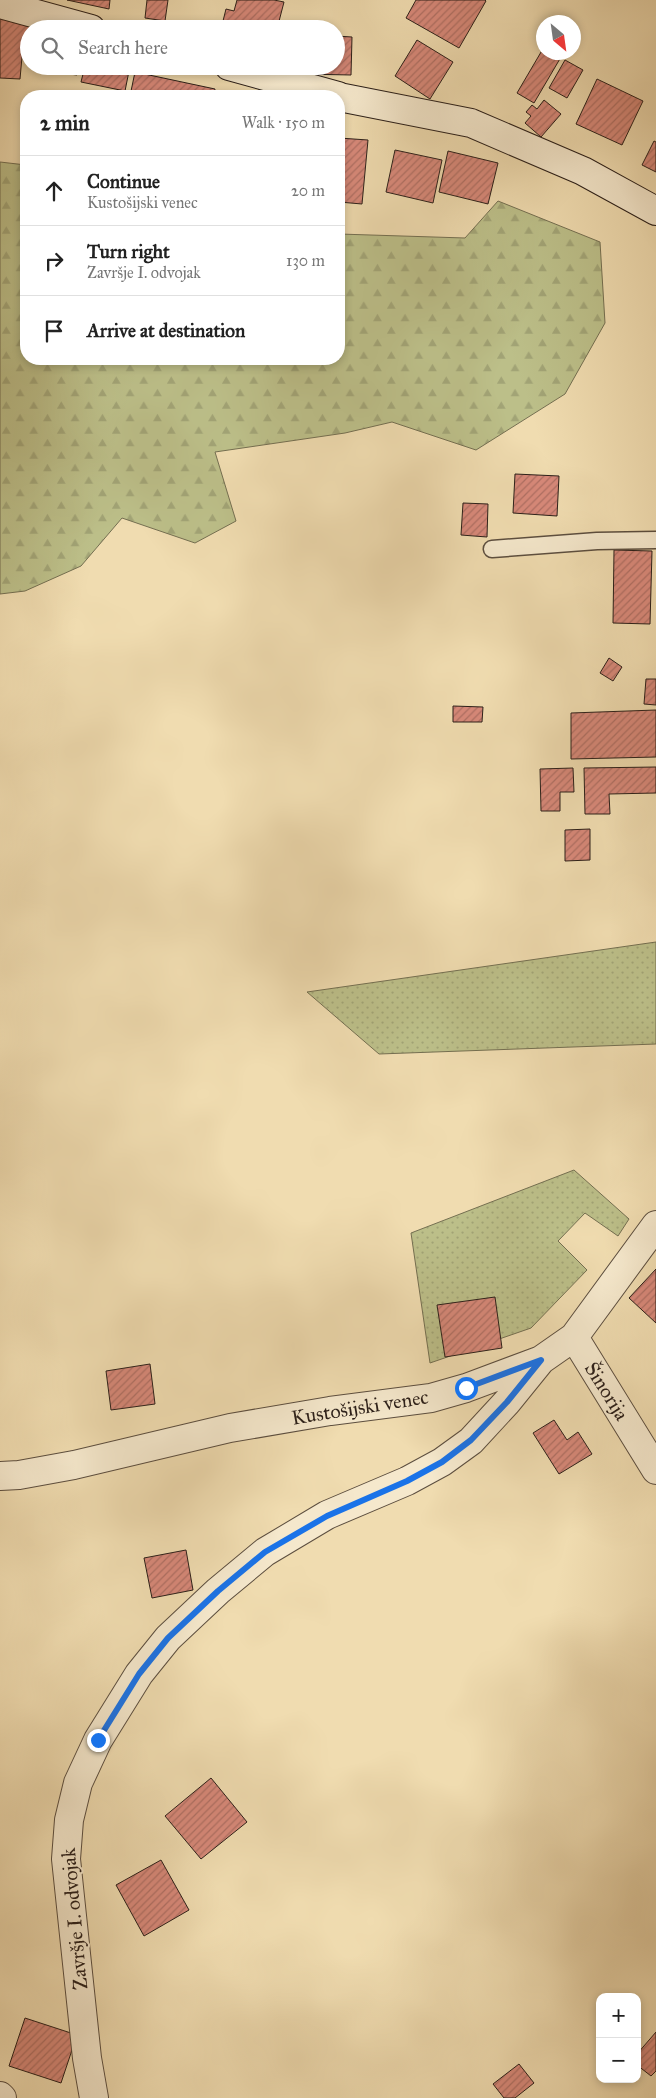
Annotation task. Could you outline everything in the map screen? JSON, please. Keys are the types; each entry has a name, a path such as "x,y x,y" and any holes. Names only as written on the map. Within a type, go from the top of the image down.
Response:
{"street":[{"path":"0,4 58,20"},
{"path":"262,75 316,90"},
{"path":"345,97 472,123 583,171 656,211"},
{"name":"Kustošijski venec","path":"0,1476 19,1475 74,1465 230,1428 330,1411 431,1398 466,1388 541,1360 574,1337 656,1225"},
{"name":"Šinorija","path":"574,1337 656,1470"},
{"name":"Završje I. odvojak","path":"94,2098 87,2058 66,1859 69,1820 78,1783 98,1740 150,1659 168,1638 218,1591 265,1552 327,1516 407,1481 442,1462 471,1440 507,1402 541,1360"}],"lane":[{"path":"492,549 597,541 656,540"}],"green space":[{"path":"0,162 20,164 20,365 345,365 345,234 465,238 498,201 600,242 605,323 565,394 476,450 392,422 345,433 215,452 236,521 195,543 122,518 81,566 25,591 0,594"},
{"path":"656,942 656,1044 379,1054 307,992"},
{"path":"574,1170 629,1219 618,1236 585,1213 558,1241 587,1270 531,1328 430,1363 411,1233"}],"building":[{"path":"67,0 110,0 109,9"},
{"path":"147,0 168,0 165,20 145,18"},
{"path":"237,0 274,0 284,2 279,20 223,20 226,9 234,11"},
{"path":"416,0 486,1 459,48 406,18"},
{"path":"0,18 20,23 20,75 20,79 0,78"},
{"path":"345,37 352,37 351,75 345,75"},
{"path":"417,40 453,62 430,99 395,76"},
{"path":"536,60 559,60 534,103 517,93"},
{"path":"565,60 583,70 567,98 549,88"},
{"path":"83,75 128,75 125,90 81,82"},
{"path":"134,75 149,75 215,89 215,90 131,90"},
{"path":"597,79 643,101 622,145 576,124"},
{"path":"544,100 561,114 541,137 525,123 531,116 526,112 532,105 537,109"},
{"path":"345,138 368,140 362,204 345,203"},
{"path":"654,141 656,142 656,172 642,165"},
{"path":"395,150 442,160 433,203 386,192"},
{"path":"448,151 498,163 488,204 439,192"},
{"path":"515,474 559,476 557,516 513,513"},
{"path":"463,503 488,504 487,537 461,535"},
{"path":"614,550 652,551 650,624 613,623"},
{"path":"609,658 622,667 613,681 600,673"},
{"path":"646,679 656,679 656,705 644,704"},
{"path":"453,706 483,707 482,722 453,722"},
{"path":"656,710 656,757 571,759 571,713"},
{"path":"656,767 656,793 609,794 610,814 585,814 584,768"},
{"path":"573,768 574,792 560,792 560,811 541,811 540,769"},
{"path":"590,829 590,860 565,861 565,830"},
{"path":"656,1269 656,1323 629,1298"},
{"path":"495,1297 502,1348 445,1357 437,1305"},
{"path":"150,1364 155,1404 111,1410 106,1371"},
{"path":"554,1420 567,1440 578,1432 592,1454 559,1474 533,1433"},
{"path":"186,1550 193,1590 152,1598 144,1558"},
{"path":"211,1778 247,1822 201,1859 165,1816"},
{"path":"161,1860 189,1910 144,1936 116,1885"},
{"path":"25,2018 77,2035 61,2083 9,2066"},
{"path":"656,2032 656,2071 651,2076 641,2068 641,2049"},
{"path":"519,2064 534,2083 515,2098 504,2098 493,2084"}],"route":[{"path":"98,1740 139,1674 168,1638 218,1591 265,1552 327,1516 407,1481 442,1462 471,1440 507,1402 541,1360 466,1388"}]}
